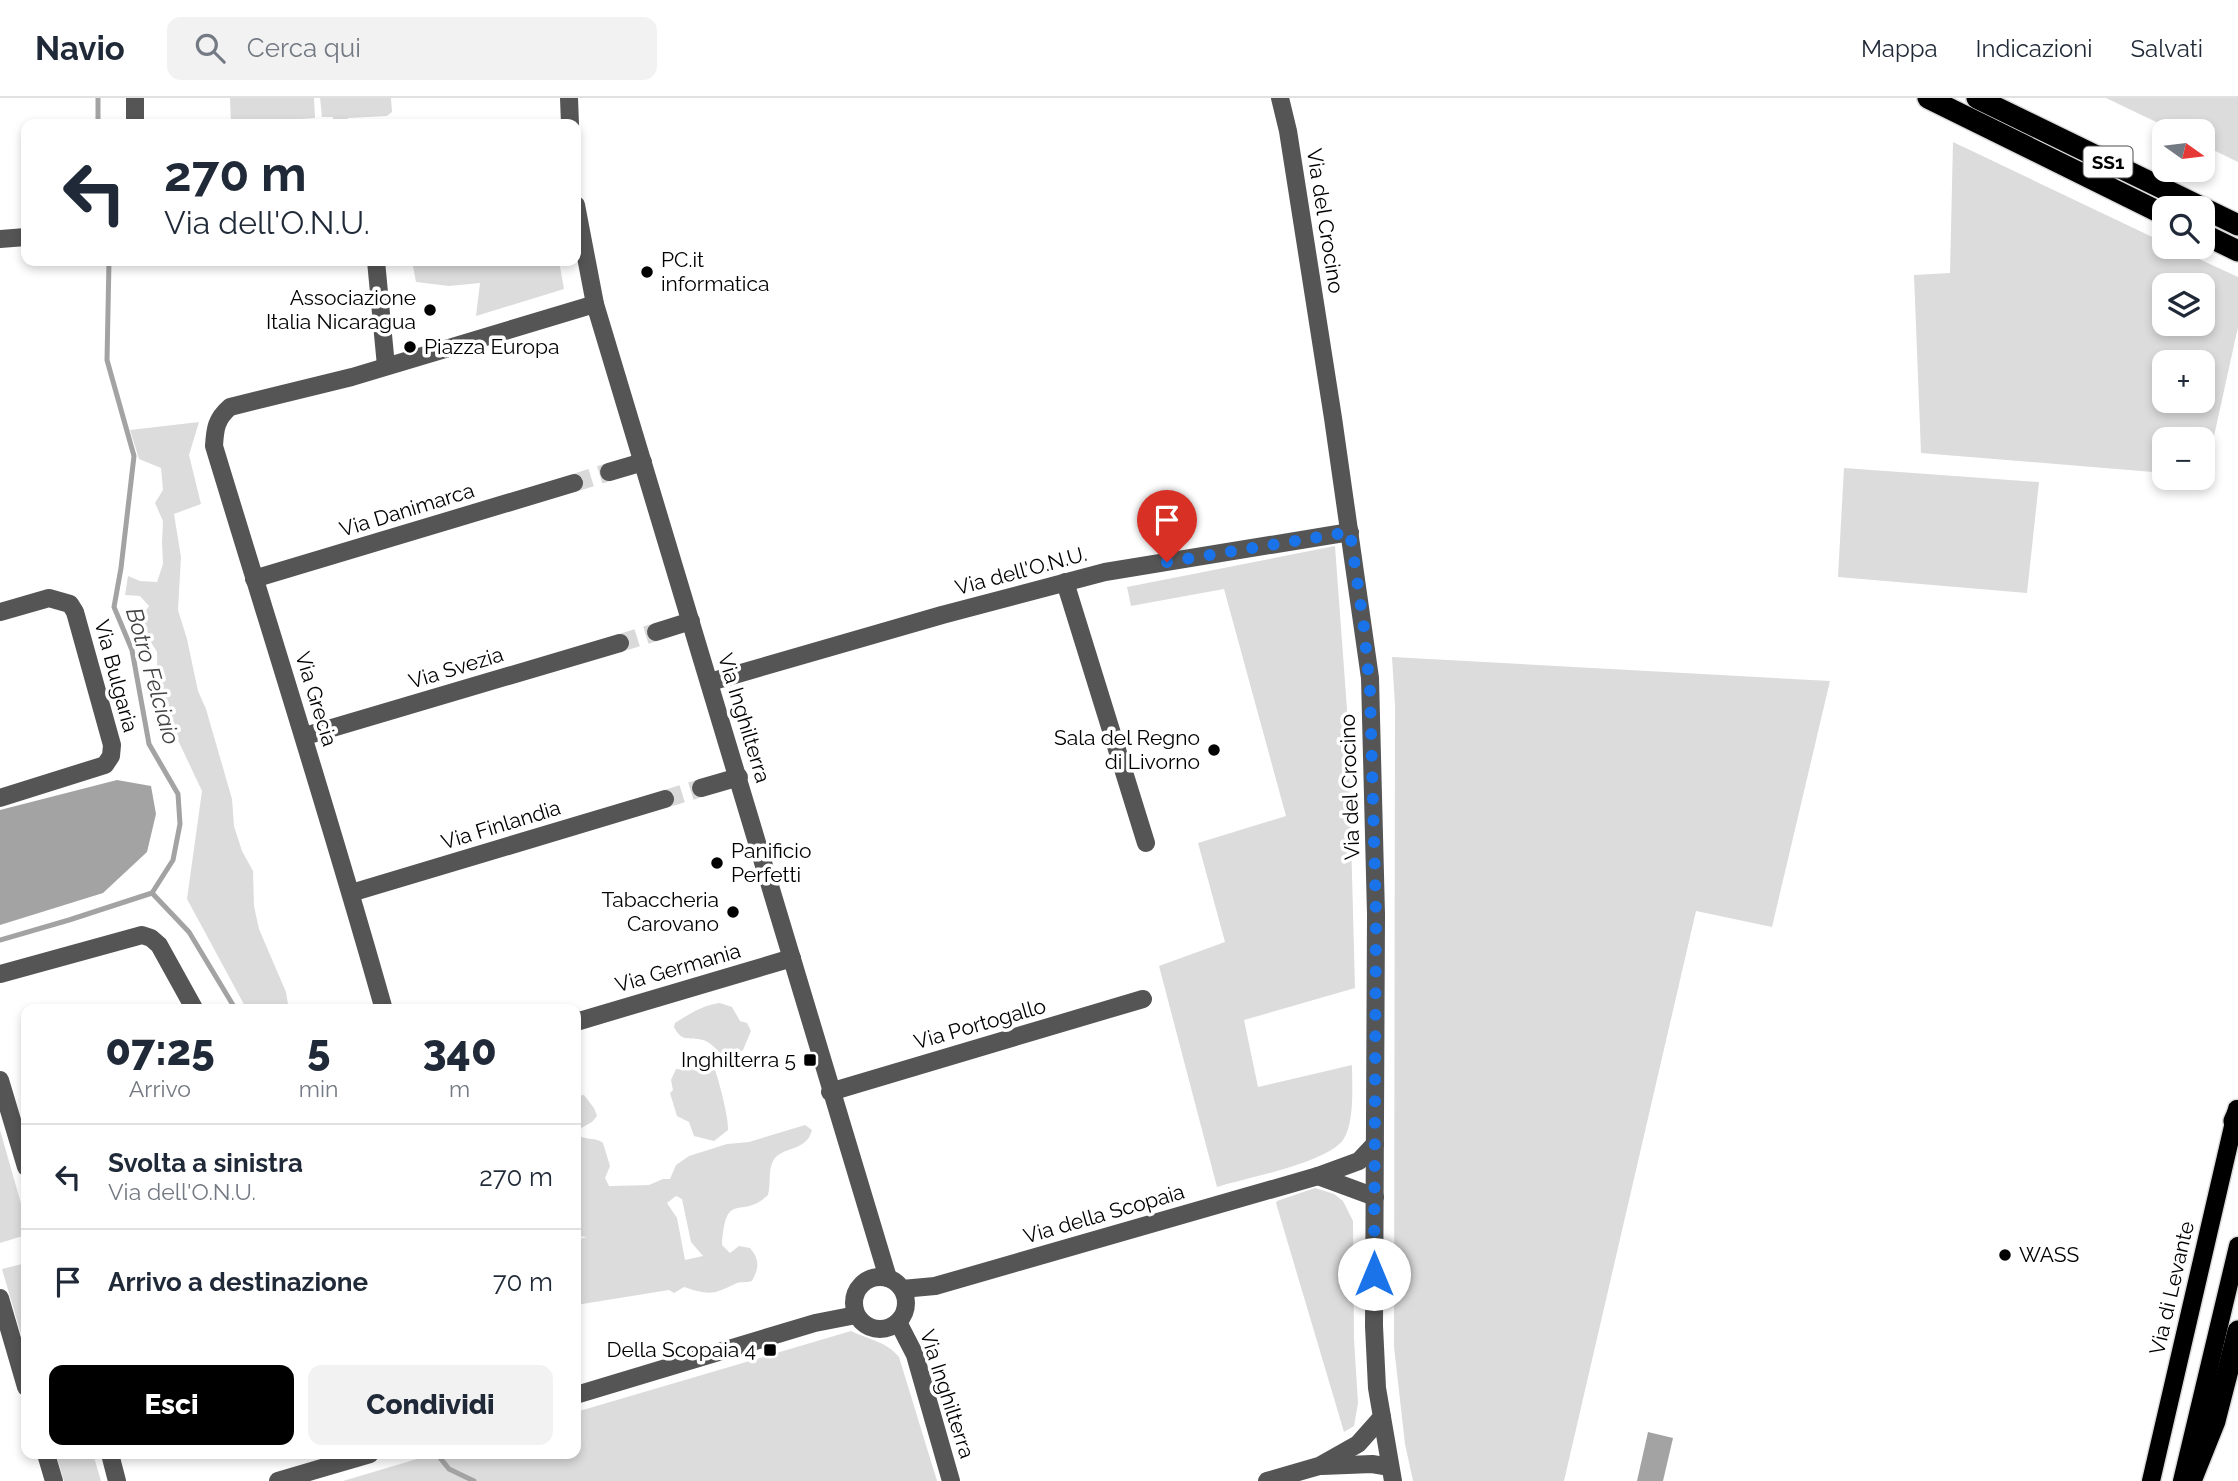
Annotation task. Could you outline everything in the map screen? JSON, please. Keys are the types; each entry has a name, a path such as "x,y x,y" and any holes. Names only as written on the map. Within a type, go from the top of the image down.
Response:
{"highway":[{"name":"SS1","path":"1928,98 2152,209"},
{"name":"SS1","path":"1977,98 2238,225"},
{"path":"2215,240 2238,251"},
{"path":"2192,1481 2215,1421 2238,1331"}],"main road":[{"name":"Via di Levante","path":"2151,1481 2237,1113"},
{"path":"2182,1481 2238,1246"}],"street":[{"path":"135,98 135,119"},
{"path":"569,98 570,119"},
{"name":"Via del Crocino","path":"1280,98 1290,144 1370,678 1376,914 1374,1326 1377,1388 1392,1474"},
{"name":"Via Inghilterra","path":"581,231 595,303 739,777 830,1092 896,1305 915,1355 951,1481"},
{"path":"0,239 21,237"},
{"path":"376,266 386,366 595,303"},
{"name":"Via Grecia","path":"382,1004 305,736 214,446 219,416 230,407 386,366"},
{"path":"610,472 643,462"},
{"name":"Via Danimarca","path":"254,579 574,483"},
{"name":"Via dell'O.N.U.","path":"710,682 942,615 1114,570 1350,532"},
{"path":"1065,582 1146,843"},
{"name":"Via Bulgaria","path":"0,612 49,598 71,604 112,745 111,757 105,765 0,798"},
{"path":"656,632 691,621"},
{"name":"Via Svezia","path":"305,736 620,643"},
{"path":"701,788 739,777"},
{"name":"Via Finlandia","path":"351,894 665,799"},
{"path":"0,974 142,935 159,945 192,1004"},
{"name":"Via Germania","path":"581,1020 792,958"},
{"name":"Via Portogallo","path":"830,1092 1143,999"},
{"path":"0,1080 21,1147"},
{"name":"Via della Scopaia","path":"896,1305 947,1283 1318,1176 1359,1161 1375,1144"},
{"path":"1318,1176 1375,1197"},
{"path":"865,1281 876,1243"},
{"path":"872,1278 896,1305 873,1329 860,1321 855,1308 857,1289 872,1278"},
{"path":"0,1298 21,1370"},
{"path":"581,1393 815,1323 855,1308"},
{"path":"1267,1481 1319,1466 1358,1444 1382,1417"},
{"path":"47,1459 54,1481"},
{"path":"111,1459 117,1481"},
{"path":"278,1481 353,1459"},
{"path":"1319,1466 1372,1464 1392,1474"}],"shaded area":[{"path":"230,98 314,98 315,118 231,119"},
{"path":"320,98 391,98 392,112 387,116 348,119 322,117"},
{"path":"2106,98 2238,98 2238,162 2216,151 2216,119 2152,120"},
{"path":"1953,142 2152,237 2152,259 2199,259 2238,277 2238,327 2215,432 2215,427 2152,427 2152,472 1921,453 1914,275 1950,273"},
{"path":"413,266 560,266 564,289 476,316 480,283 449,286 416,282"},
{"path":"199,422 189,455 201,504 174,514 181,557 178,610 198,691 206,709 232,799 234,826 242,851 253,871 254,906 259,929 286,992 288,1004 244,1004 187,899 202,791 158,698 157,652 138,621 149,606 140,596 125,595 128,576 140,581 157,582 163,564 163,521 155,503 163,490 161,468 139,459 130,430"},
{"path":"1844,468 2039,482 2027,593 1838,577"},
{"path":"1335,546 1348,723 1355,988 1244,1020 1258,1087 1352,1065 1349,1124 1343,1140 1320,1156 1217,1187 1159,966 1225,942 1198,843 1286,816 1224,589 1131,606 1127,587"},
{"path":"1392,657 1830,681 1772,927 1696,911 1564,1481 1413,1481 1405,1444 1394,1347 1395,705"},
{"path":"117,780 151,786 156,814 147,852 103,893 0,925 0,810"},
{"path":"720,1003 732,1007 740,1021 747,1023 751,1031 743,1050 735,1054 724,1055 708,1042 683,1038 674,1027 675,1023 696,1010"},
{"path":"699,1059 713,1064 727,1116 728,1130 714,1141 694,1136 689,1122 677,1116 670,1093 673,1090 671,1080 676,1069 688,1070"},
{"path":"581,1095 584,1095 597,1116 581,1128"},
{"path":"805,1125 812,1130 800,1146 782,1153 773,1161 768,1195 750,1206 736,1208 727,1217 722,1245 730,1253 739,1246 750,1248 756,1256 757,1264 752,1281 737,1283 710,1293 684,1287 674,1293 669,1290 581,1304 581,1239 587,1237 581,1236 581,1136 603,1143 610,1166 605,1178 609,1186 649,1185 670,1179 676,1165 689,1156 727,1144 749,1142","holes":["676,1196 682,1199 691,1242 703,1256 685,1260 677,1218 667,1203"]},
{"path":"0,1130 21,1204 21,1237 0,1243"},
{"path":"1315,1188 1334,1194 1343,1201 1353,1221 1354,1339 1358,1403 1354,1426 1344,1432 1276,1203"},
{"path":"21,1264 21,1334 2,1269"},
{"path":"851,1331 883,1344 899,1357 937,1481 343,1481 417,1459 581,1459 581,1411"},
{"path":"1648,1432 1673,1438 1663,1481 1637,1481"},
{"path":"57,1459 94,1459 101,1481 64,1481"}],"waterway":[{"name":"Botro Felciaio","path":"98,98 98,119"},
{"name":"Botro Felciaio","path":"0,940 152,893 173,860 180,824 178,794 149,744 132,650 114,607 134,456 107,360 109,266"},
{"path":"152,893 189,932 232,1004"},
{"path":"441,1459 449,1469 474,1481"}],"tunnel":[{"path":"574,483 609,472"},
{"path":"620,643 656,632"},
{"path":"665,799 701,788"}],"place":[{"name":"PC.it informatica","path":"647,272"},
{"name":"Associazione Italia Nicaragua","path":"430,310"},
{"name":"Piazza Europa","path":"410,347"},
{"name":"Sala del Regno di Livorno","path":"1214,750"},
{"name":"Panificio Perfetti","path":"717,863"},
{"name":"Tabaccheria Carovano","path":"733,912"},
{"name":"Inghilterra 5","path":"810,1060"},
{"name":"WASS","path":"2005,1255"},
{"name":"Della Scopaia 4","path":"770,1350"}],"route":[{"path":"1167,562 1350,532 1370,678 1376,914 1374,1274"}]}
